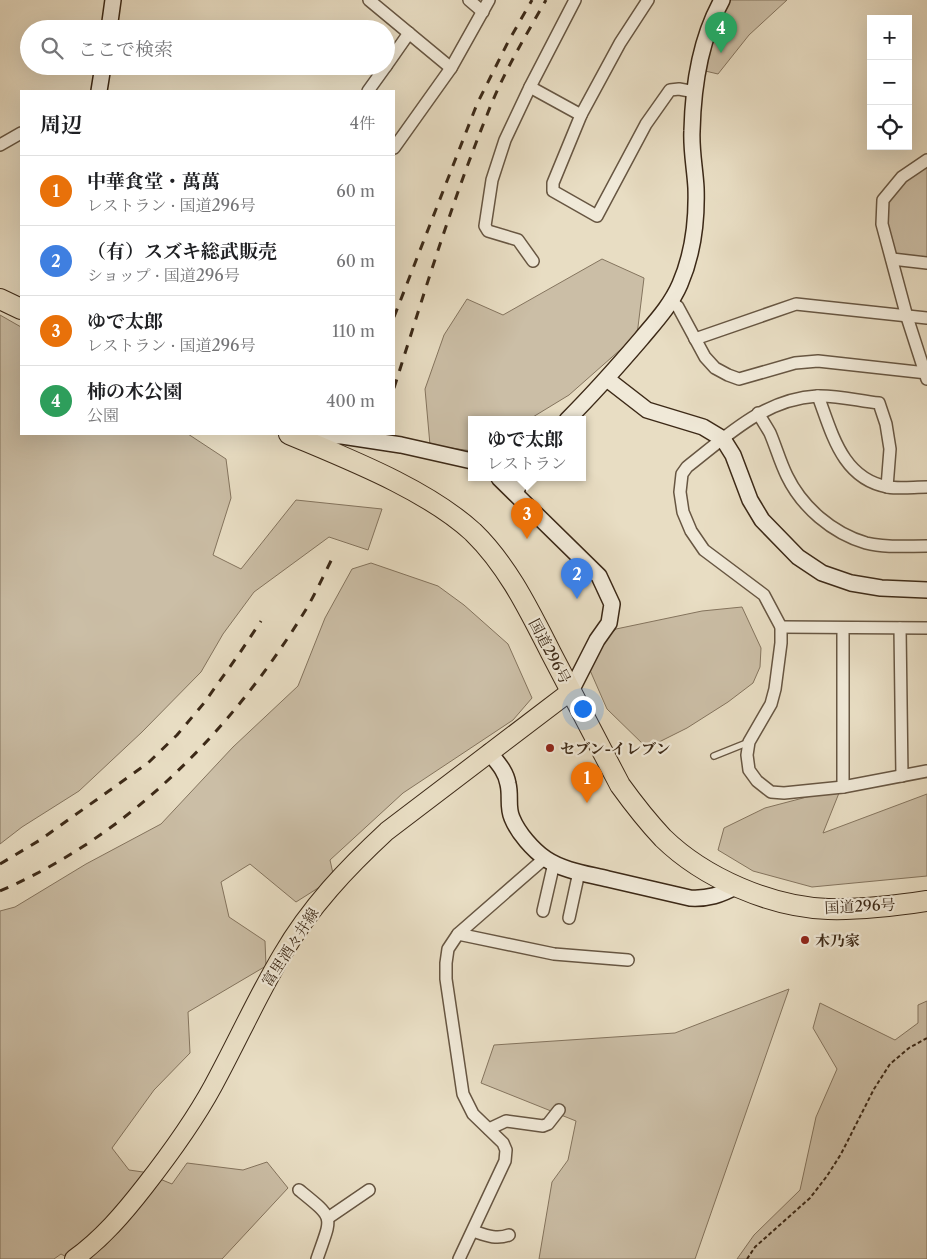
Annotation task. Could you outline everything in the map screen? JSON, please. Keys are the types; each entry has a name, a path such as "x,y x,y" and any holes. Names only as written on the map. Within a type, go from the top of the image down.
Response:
{"highway":[{"path":"0,300 20,309"},
{"name":"国道296号","path":"291,435 394,481 427,499 454,516 490,550 517,588 620,785 639,812 664,839 687,858 737,886 768,898 792,904 828,909 870,908 927,901"}],"main road":[{"name":"富里酒々井線","path":"74,1259 104,1233 130,1206 182,1135 213,1086 282,954 307,915 345,871 387,831 571,691"}],"street":[{"path":"110,20 113,0"},
{"path":"369,0 393,20"},
{"path":"469,0 483,12"},
{"path":"395,143 451,68 490,0"},
{"path":"533,260 518,240 488,231 485,226 492,180 505,140 575,0"},
{"path":"648,0 620,43 581,115 553,184 553,191 597,216 646,124 670,90 680,89 695,92"},
{"path":"571,416 607,379 672,302 681,282 695,230 696,189 692,132 698,68 715,12 722,0"},
{"path":"395,21 451,68"},
{"path":"395,53 409,33"},
{"path":"99,90 102,75"},
{"path":"369,90 380,75"},
{"path":"530,87 581,115"},
{"path":"0,145 20,134"},
{"path":"672,302 678,307 705,356 715,368 739,379 795,363 818,361 926,375 907,317 882,224 883,200 902,176 927,160"},
{"path":"892,259 927,263"},
{"path":"696,339 796,304 927,318"},
{"path":"607,379 646,410 703,427 723,439 733,454 750,500 762,520 798,558 822,573 851,583 903,590 927,590"},
{"path":"818,396 837,447 847,463 861,476 888,487 927,487"},
{"path":"888,487 890,449 886,424 879,403 818,396 786,401 758,414 687,467 682,474 680,492 683,512 691,531 704,550 764,595 781,626 781,643 775,689 771,704 749,742 747,755 749,770 757,781 771,792 784,793 843,787 927,771"},
{"path":"758,414 770,433 787,476 797,494 811,510 846,535 867,543 888,546 927,546"},
{"path":"318,446 324,438 342,436 401,445 468,460"},
{"path":"502,481 599,576 612,604 609,623 597,640 571,691"},
{"path":"515,493 521,481"},
{"path":"781,626 927,628"},
{"path":"843,628 843,787"},
{"path":"900,628 902,776"},
{"path":"489,752 506,774 509,786 509,808 512,818 521,834 549,861 579,872 690,898 705,899 724,894 737,886"},
{"path":"543,911 549,861"},
{"path":"459,1259 505,1161 506,1150 503,1143 472,1114 463,1094 446,979 448,949 458,934 549,861"},
{"path":"569,918 579,872"},
{"path":"458,934 554,954 628,960"},
{"path":"489,1129 506,1121 543,1126 548,1124 560,1110"},
{"path":"299,1190 324,1210 328,1218 328,1225 318,1259"},
{"path":"328,1218 369,1190"},
{"path":"473,1231 492,1238 508,1236"}],"lane":[{"path":"714,756 749,742"}],"path":[{"path":"747,1259 755,1246 810,1198 827,1176 842,1154 874,1089 890,1064 908,1048 927,1038"}],"shaded area":[{"path":"726,0 787,0 749,35 718,74 701,70"},
{"path":"927,164 927,260 894,256 885,215 887,202 899,186"},
{"path":"602,259 644,278 637,335 569,395 535,416 468,416 468,450 430,445 425,389 444,335 467,299 503,315"},
{"path":"0,315 20,326 20,435 190,435 226,459 231,498 213,555 241,569 296,500 382,509 368,550 329,537 254,592 223,634 201,672 142,732 79,791 22,827 0,844"},
{"path":"371,563 438,586 464,605 508,644 532,698 513,720 403,793 330,860 334,878 296,902 250,864 221,882 229,917 265,941 266,966 188,1012 190,1053 154,1090 112,1148 129,1170 143,1172 172,1184 187,1163 243,1170 267,1162 288,1188 222,1259 70,1259 61,1254 54,1259 0,1259 0,911 15,907 86,864 161,824 233,747 298,686 325,618 352,569"},
{"path":"742,607 761,648 760,667 753,683 728,702 687,728 647,748 607,709 589,668 599,646 616,629 702,611"},
{"path":"841,788 823,833 927,794 927,876 812,887 753,871 718,850 724,828 765,808"},
{"path":"789,989 695,1259 539,1259 552,1182 568,1160 576,1121 481,1083 494,1045 675,1033"},
{"path":"927,1001 927,1259 737,1259 754,1235 800,1190 816,1117 837,1069 813,1028 820,1003 895,1040 918,1023 918,1005"}],"railway":[{"path":"395,314 477,104 508,42 532,0"},
{"path":"395,385 449,216 487,115 507,71 546,0"},
{"path":"0,891 47,868 92,840 134,809 174,775 211,737 245,697 276,655 309,604 335,553"},
{"path":"0,864 40,840 148,763 177,735 204,703 261,621"}],"place":[{"name":"柿の木公園","path":"721,53"},
{"name":"ゆで太郎","path":"527,539"},
{"name":"（有）スズキ総武販売","path":"577,599"},
{"name":"セブン-イレブン","path":"550,748"},
{"name":"中華食堂・萬萬","path":"587,803"},
{"name":"木乃家","path":"805,940"}]}
